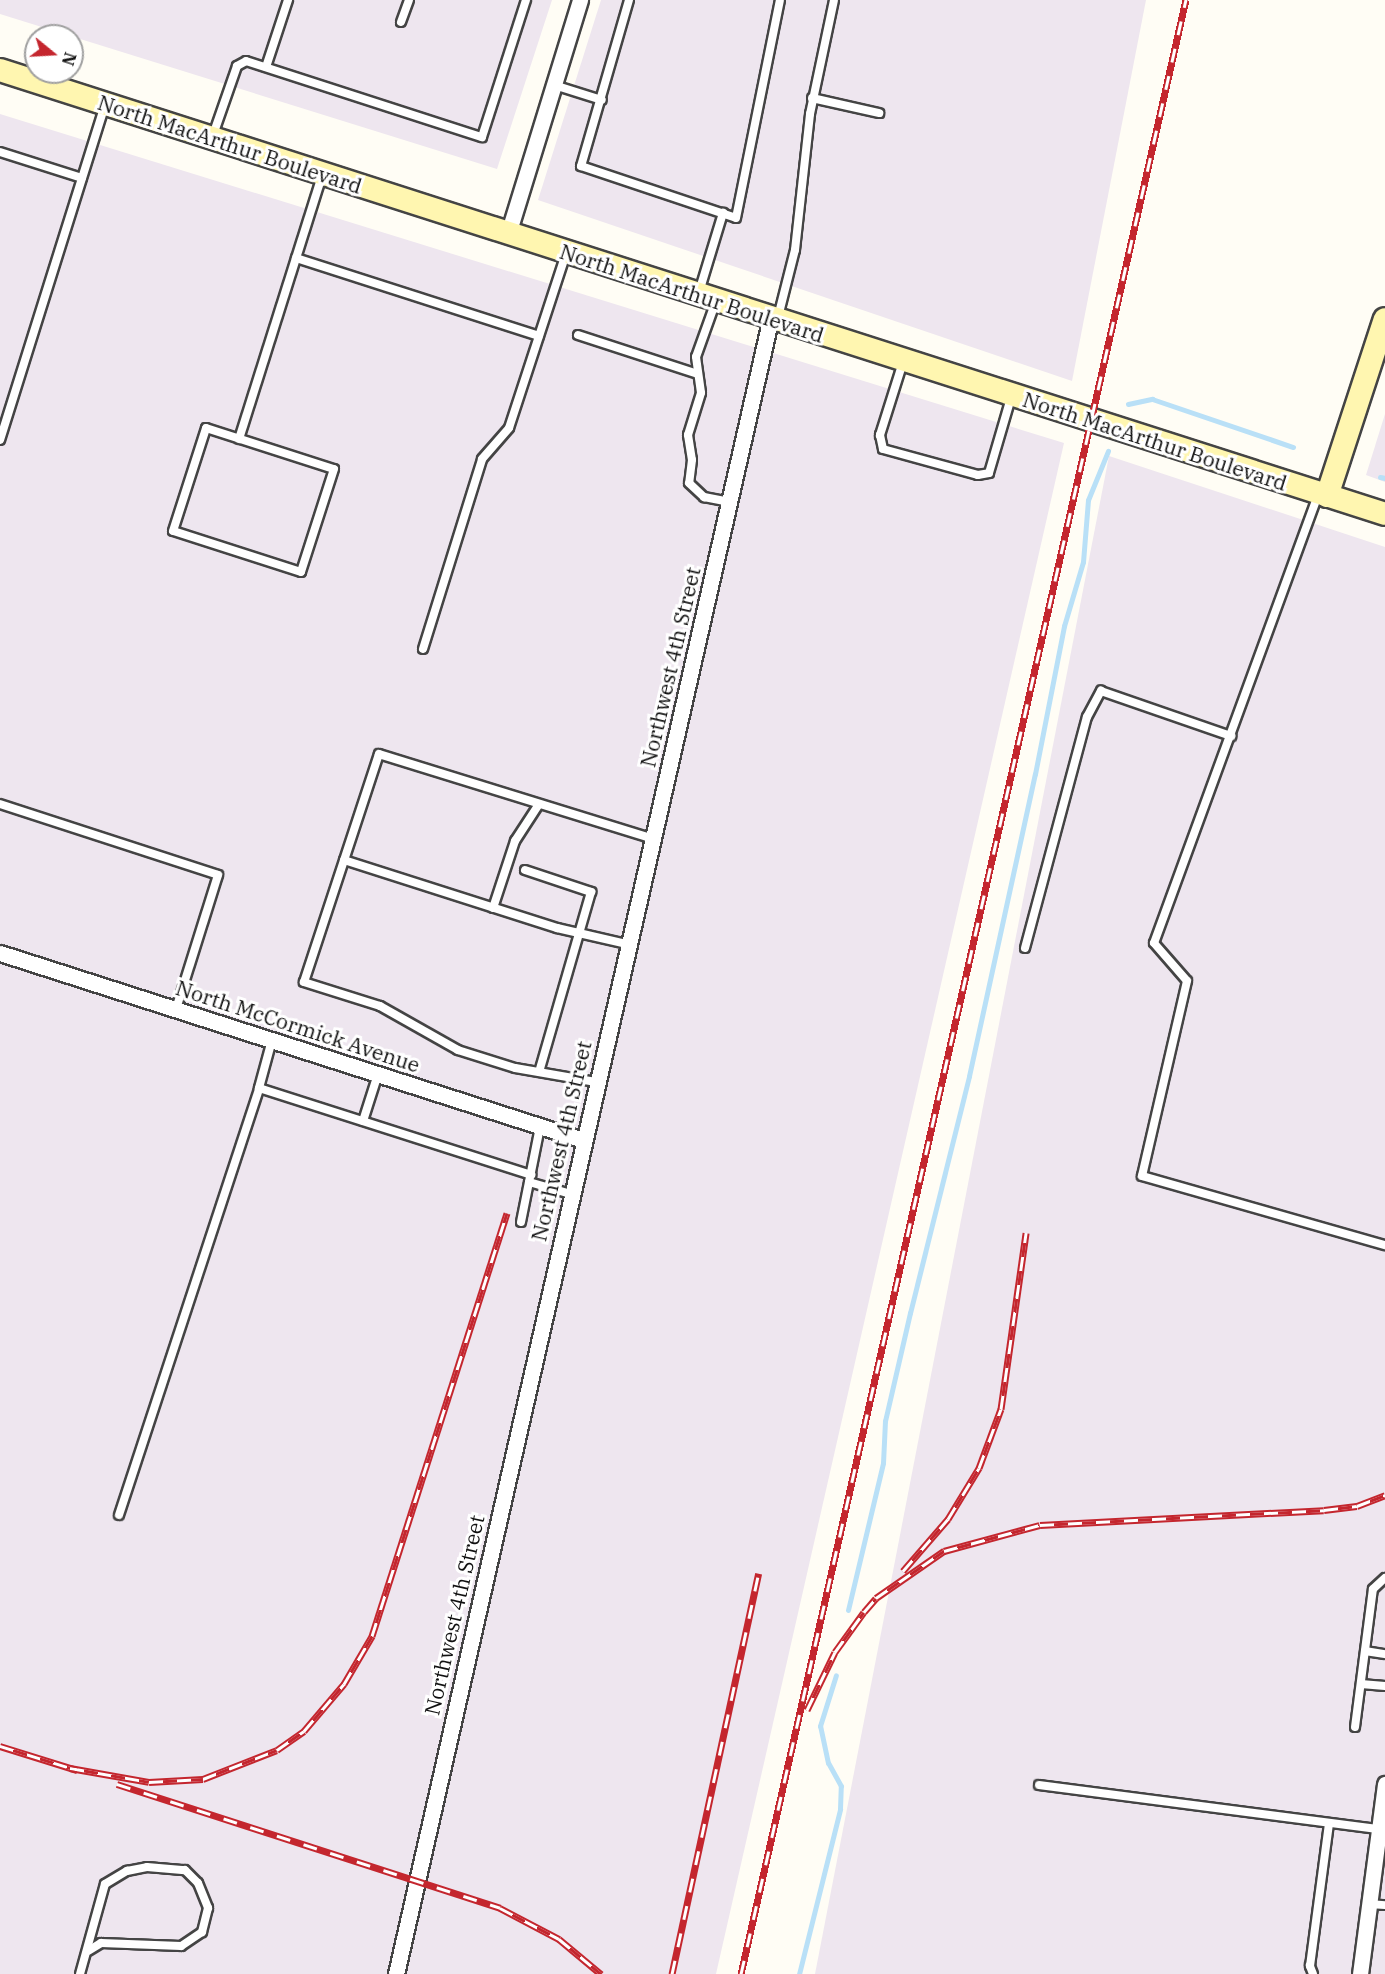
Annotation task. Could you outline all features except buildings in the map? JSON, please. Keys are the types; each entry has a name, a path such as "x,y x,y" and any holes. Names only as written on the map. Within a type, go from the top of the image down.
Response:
{"main road":[{"name":"North MacArthur Boulevard","path":"0,70 1385,514"},
{"path":"1322,495 1385,319"}],"street":[{"path":"508,234 580,0"},
{"name":"Northwest 4th Street","path":"396,1974 651,838 774,318"},
{"name":"North McCormick Avenue","path":"0,953 583,1140"},
{"path":"1360,1974 1385,1784"}],"lane":[{"path":"266,67 288,0"},
{"path":"401,22 409,0"},
{"path":"212,138 237,66 246,61 482,137 526,0"},
{"path":"629,0 602,100 581,166 736,218 780,0"},
{"path":"774,318 795,250 812,98 834,0"},
{"path":"554,85 602,100"},
{"path":"812,98 879,113"},
{"path":"0,440 105,104"},
{"path":"0,152 82,178"},
{"path":"239,439 322,174"},
{"path":"723,213 696,357 701,393 688,435 692,460 689,483 704,497 729,502"},
{"path":"423,648 482,459 509,429 566,252"},
{"path":"296,258 539,336"},
{"path":"578,335 698,374"},
{"path":"903,360 880,435 883,449 978,475 989,473 1012,395"},
{"path":"206,428 239,439 334,469 301,572 173,531 206,428"},
{"path":"1322,495 1154,943 1187,981 1142,1176 1385,1245"},
{"path":"1024,948 1087,717 1101,692 1231,736"},
{"path":"596,1082 539,1072 458,1050 380,1006 304,982 379,754 651,838"},
{"path":"0,804 219,875 176,1009"},
{"path":"493,908 515,842 539,804"},
{"path":"344,860 493,908 627,944"},
{"path":"525,870 591,892 539,1072"},
{"path":"119,1515 259,1088 272,1040"},
{"path":"363,1121 378,1074"},
{"path":"259,1088 363,1121 571,1194"},
{"path":"522,1222 540,1127"},
{"path":"1355,1727 1373,1589 1385,1578"},
{"path":"1365,1651 1385,1654"},
{"path":"1361,1684 1385,1686"},
{"path":"1039,1785 1379,1830"},
{"path":"1313,1974 1310,1966 1329,1823"},
{"path":"80,1974 105,1884 127,1871 147,1867 185,1870 198,1883 208,1908 202,1932 182,1947 101,1942 88,1951"},
{"path":"1369,1904 1385,1905"}],"shaded area":[{"path":"0,0 552,0 497,169 84,40 84,24 32,24 0,14"},
{"path":"601,0 1146,0 1072,381 538,200"},
{"path":"0,114 1064,443 716,1974 0,1974"},
{"path":"1385,414 1385,482 1366,475"},
{"path":"1109,456 1385,547 1385,1974 815,1974"}],"waterway":[{"path":"1128,404 1152,399 1293,447"},
{"path":"848,1610 883,1463 885,1421 969,1076 1035,774 1064,626 1083,562 1088,500 1108,451"},
{"path":"1380,477 1385,478"},
{"path":"799,1974 840,1809 841,1786 828,1763 820,1726 836,1675"}],"railway":[{"path":"741,1974 1186,0"},
{"path":"70,1768 149,1782 203,1779 277,1750 304,1731 344,1684 372,1636 507,1213"},
{"path":"903,1571 948,1519 979,1468 1001,1409 1026,1233"},
{"path":"807,1710 835,1652 876,1598 944,1551 1040,1525 1324,1510 1357,1506 1385,1495"},
{"path":"672,1974 759,1573"},
{"path":"0,1746 77,1770"},
{"path":"117,1784 500,1908 559,1939 601,1974"}]}
